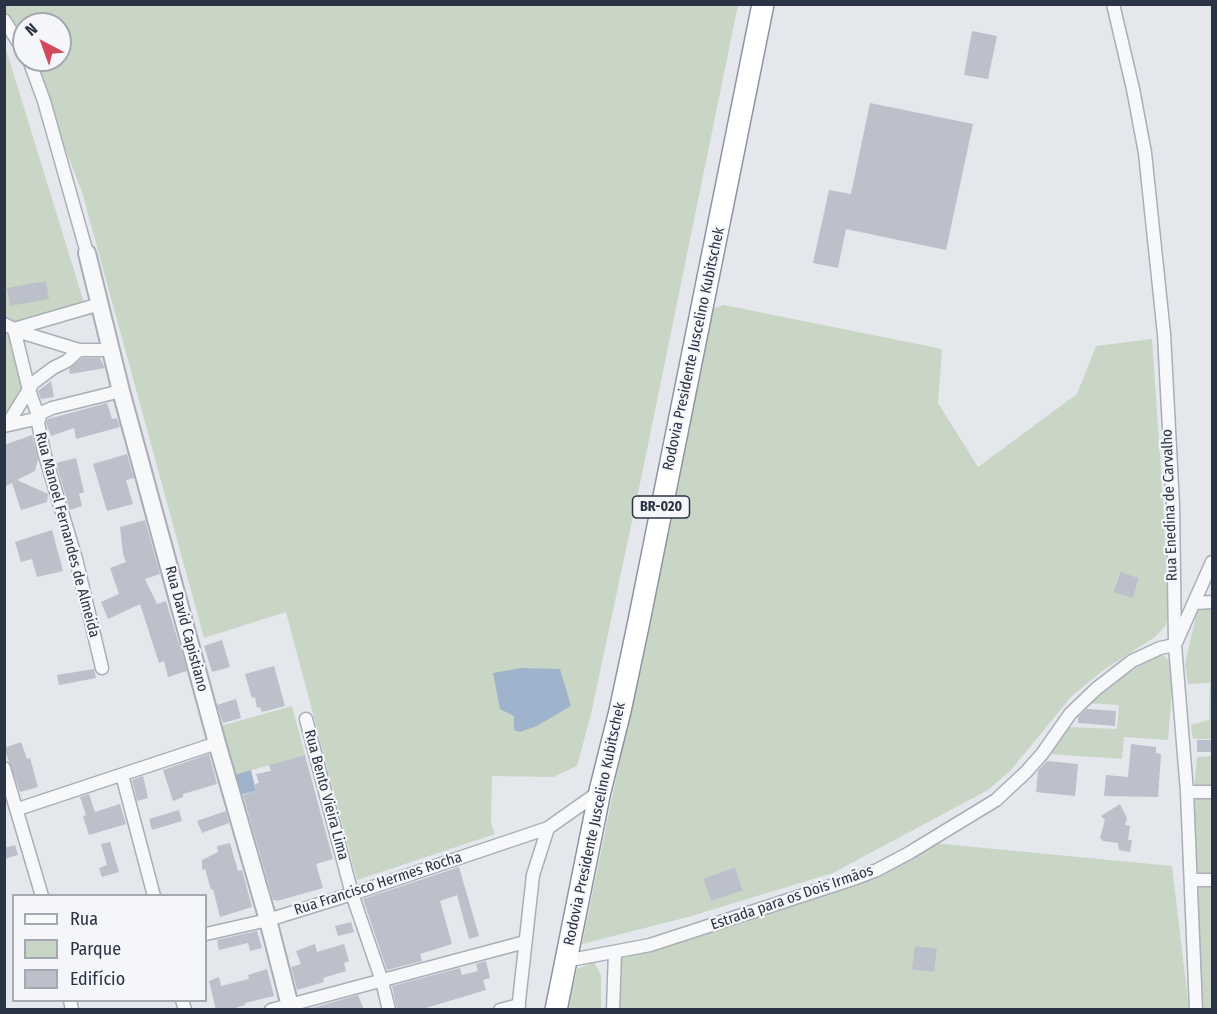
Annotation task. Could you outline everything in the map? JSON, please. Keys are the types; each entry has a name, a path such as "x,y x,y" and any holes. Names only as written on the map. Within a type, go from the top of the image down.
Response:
{"highway":[{"name":"Rodovia Presidente Juscelino Kubitschek","path":"556,1010 600,791 638,626 763,4"}],"street":[{"name":"Rua Enedina de Carvalho","path":"1113,4 1138,115 1154,231 1164,334 1173,505 1174,645 1187,792 1196,1010"},
{"path":"34,72 42,94 87,253"},
{"name":"Rua David Capistiano","path":"87,253 121,391 268,920 290,1007"},
{"path":"9,327 100,304"},
{"path":"9,327 80,350 111,350"},
{"path":"6,425 39,418 9,327"},
{"path":"6,425 38,378 67,361 80,350"},
{"name":"Rua Manoel Fernandes de Almeida","path":"102,668 76,559 39,434 39,418 41,414 52,408 121,391"},
{"path":"1174,645 1212,562"},
{"path":"1194,603 1212,602"},
{"name":"Estrada para os Dois Irmãos","path":"565,961 650,945 828,888 891,863 996,800 1026,772 1042,754 1070,714 1096,689 1132,661 1160,648 1174,645"},
{"name":"Rua Bento Vieira Lima","path":"306,718 352,894 382,981 389,1010"},
{"path":"18,809 217,743"},
{"path":"4,768 41,894"},
{"path":"122,775 153,894"},
{"name":"Rua Francisco Hermes Rocha","path":"207,934 268,920 352,894 548,828 600,791"},
{"path":"1187,792 1212,792"},
{"path":"500,1010 518,1007 534,874 548,828"},
{"path":"1192,880 1212,880"},
{"path":"271,1010 290,1007 525,942"},
{"path":"613,1010 615,952"}],"green space":[{"path":"4,5 738,5 642,474 591,714 577,766 553,777 492,776 491,823 495,834 357,880 286,612 204,638 82,192 36,72 72,72 72,12 12,12 12,29 5,18"},
{"path":"5,46 85,306 13,331 22,392 5,421"},
{"path":"724,305 942,349 938,403 978,467 1077,394 1096,346 1152,339 1163,500 1168,610 1166,625 1155,637 1102,671 1071,697 1010,771 988,790 833,873 688,917 582,944 672,507 707,316 714,308","holes":["1119,572 1139,578 1133,598 1113,591","735,867 743,889 711,901 703,879"]},
{"path":"1198,607 1212,608 1212,739 1193,739 1191,725 1209,720 1210,683 1188,684 1185,664"},
{"path":"1159,652 1174,665 1168,740 1124,737 1122,759 1049,754 1069,727 1117,729 1119,705 1086,703"},
{"path":"292,706 305,755 235,775 221,726"},
{"path":"1212,756 1212,791 1194,791 1197,757"},
{"path":"1187,792 1212,792 1212,1009 1196,1009"},
{"path":"933,843 1172,866 1189,1009 620,1010 622,955 880,874"},
{"path":"594,962 601,975 601,1009 568,1009 577,969"}],"water":[{"path":"521,668 560,669 571,706 537,726 520,732 514,730 514,716 500,709 493,673"},
{"path":"251,770 256,791 240,795 235,775"}],"building":[{"path":"972,31 997,36 988,79 964,75"},
{"path":"870,103 973,124 946,250 846,229 838,268 813,263 829,190 851,194"},
{"path":"46,281 49,299 10,306 7,288"},
{"path":"82,358 100,358 105,368 70,374 69,369"},
{"path":"51,381 54,397 41,399 38,391"},
{"path":"107,403 112,419 117,418 120,427 76,439 74,428 51,436 46,423 48,419"},
{"path":"32,435 38,459 35,471 17,480 48,494 47,502 21,510 12,483 4,487 4,445"},
{"path":"127,454 134,478 126,480 133,504 107,511 93,464"},
{"path":"76,458 84,492 79,494 82,506 70,510 56,463"},
{"path":"145,520 160,574 145,579 157,604 166,601 187,671 168,677 164,661 159,663 140,604 108,619 101,602 119,594 110,568 126,562 120,527"},
{"path":"52,530 63,571 37,577 32,559 21,562 15,542"},
{"path":"1120,572 1139,578 1133,598 1113,592"},
{"path":"222,640 230,667 212,672 204,646"},
{"path":"274,666 285,706 262,712 260,707 257,708 255,697 252,698 245,674"},
{"path":"94,669 96,678 59,685 57,675"},
{"path":"236,699 241,718 223,723 217,705"},
{"path":"1087,709 1116,711 1115,726 1078,723 1078,717"},
{"path":"1197,740 1212,740 1212,752 1197,752"},
{"path":"21,742 27,759 30,758 38,787 20,792 4,748"},
{"path":"1131,744 1156,747 1156,753 1161,754 1158,797 1104,796 1106,775 1128,777"},
{"path":"209,754 217,784 183,794 183,797 173,801 163,770"},
{"path":"305,755 333,859 316,864 323,888 277,901 273,900 243,795 256,791 255,784 259,783 256,774 271,771 269,765"},
{"path":"1047,761 1078,764 1075,796 1036,792 1038,771"},
{"path":"143,776 148,798 137,801 132,780"},
{"path":"89,794 95,812 120,804 126,824 89,835 80,797"},
{"path":"1120,804 1127,818 1125,825 1130,826 1128,840 1132,840 1130,852 1119,850 1118,843 1103,841 1100,838 1105,820 1101,816"},
{"path":"179,810 182,821 152,830 149,819"},
{"path":"226,811 229,823 202,833 197,821"},
{"path":"110,842 119,872 102,877 99,868 107,865 101,844"},
{"path":"230,843 238,871 242,870 252,907 220,917 213,889 211,890 205,869 202,870 202,860 218,852 217,846"},
{"path":"15,845 18,855 4,859 4,848"},
{"path":"459,867 479,936 469,939 457,895 440,901 452,944 420,954 422,961 387,970 363,899"},
{"path":"735,867 743,890 711,901 703,879"},
{"path":"351,922 354,932 338,936 335,926"},
{"path":"257,931 262,948 250,951 248,943 219,950 217,940"},
{"path":"315,944 317,952 344,944 349,961 344,963 346,971 323,978 324,982 297,990 291,967 301,964 296,951"},
{"path":"915,946 937,949 934,972 912,969"},
{"path":"486,961 490,978 483,980 486,990 419,1010 397,1010 392,986 460,968 462,975 478,971 476,964"},
{"path":"267,969 274,996 245,1003 245,1005 229,1010 216,1010 209,981 219,977 221,986 249,979 248,975"},
{"path":"358,995 364,1010 305,1010"}]}
